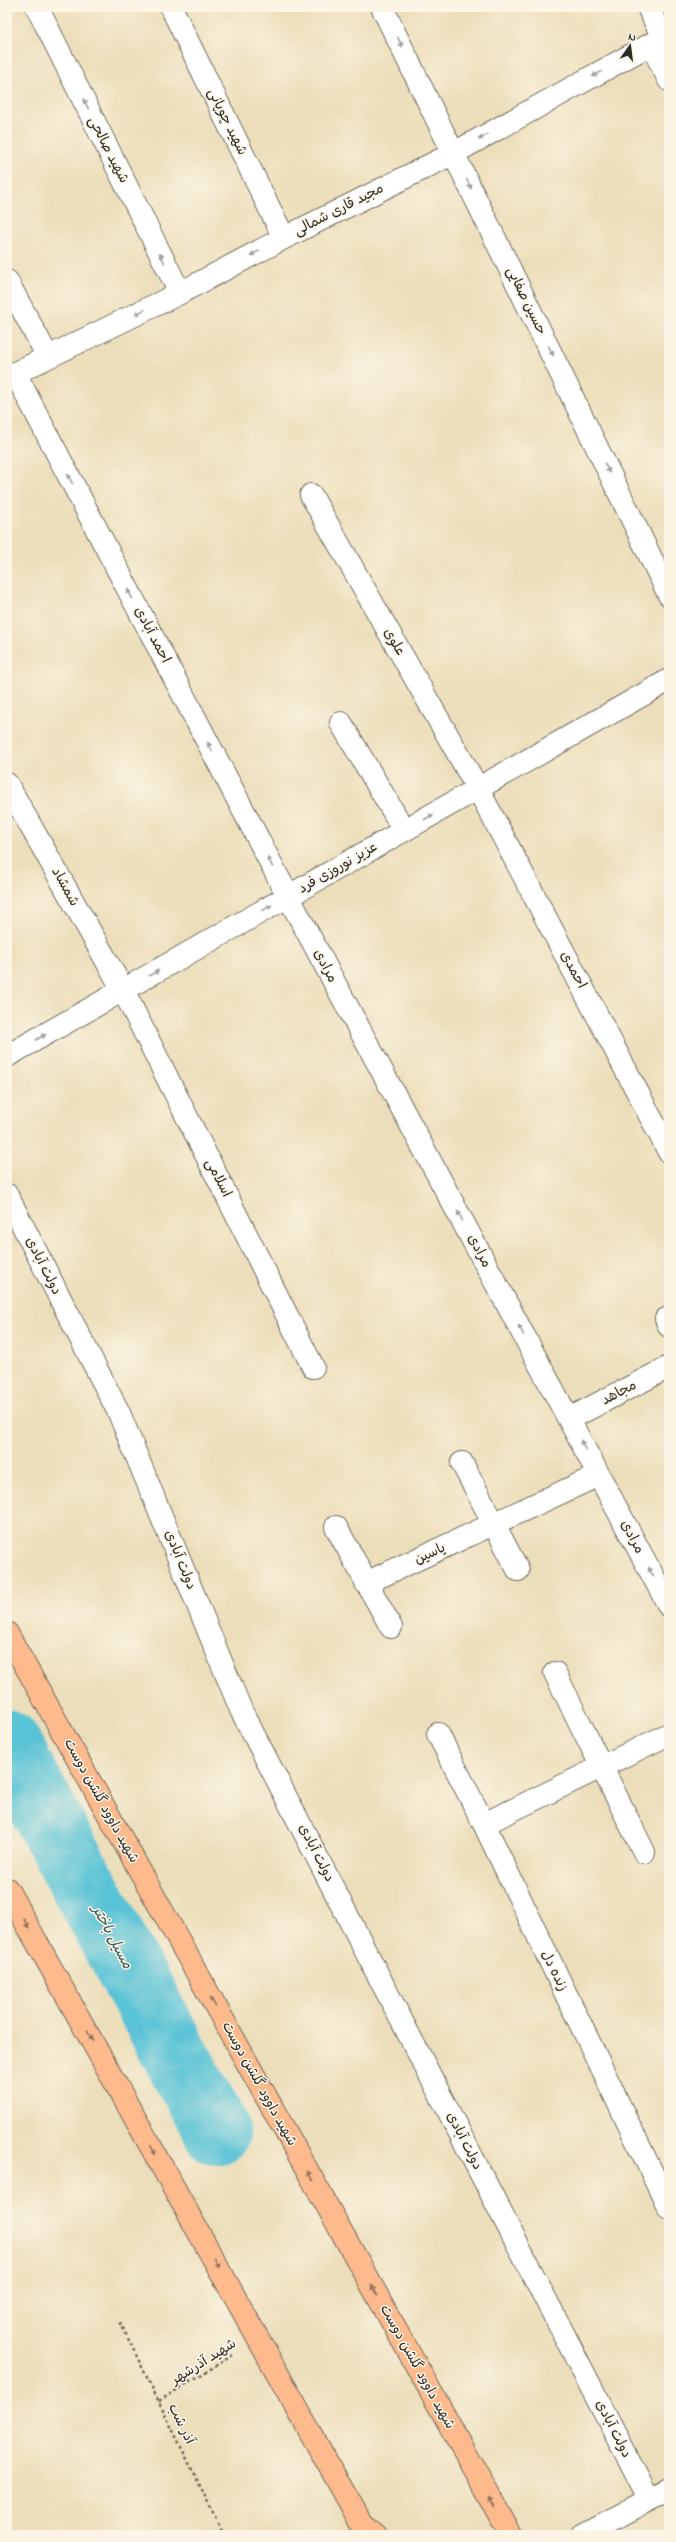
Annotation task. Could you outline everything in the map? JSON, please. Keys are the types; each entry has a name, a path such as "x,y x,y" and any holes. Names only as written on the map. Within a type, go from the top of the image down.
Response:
{"main road":[{"name":"شهید داوود گلشن دوست","path":"7,1633 511,2535"},
{"path":"7,1889 367,2531"}],"street":[{"name":"شهید صالحی","path":"37,7 180,293"},
{"name":"شهید چوپانی","path":"171,7 284,238"},
{"name":"حسین صفایی","path":"382,7 669,595"},
{"path":"648,7 661,40 669,80"},
{"name":"مجید قاری شمالی","path":"11,375 180,293 284,238 454,153 661,40"},
{"path":"7,281 48,357"},
{"name":"احمد آبادی","path":"11,375 288,896"},
{"name":"علوی","path":"311,495 478,789"},
{"name":"عزیز نوروزی فرد","path":"7,1056 669,680"},
{"path":"341,723 404,830"},
{"name":"شمشاد","path":"7,784 123,990"},
{"name":"احمدی","path":"478,789 669,1152"},
{"name":"مرادی","path":"288,896 669,1606"},
{"name":"اسلامی","path":"123,990 313,1367"},
{"name":"دولت آبادی","path":"7,1195 119,1413 241,1710 649,2500"},
{"name":"مجاهد","path":"569,1419 669,1367"},
{"path":"462,1463 518,1570"},
{"name":"یاسین","path":"366,1583 599,1475"},
{"path":"336,1527 391,1627"},
{"path":"555,1673 603,1766 644,1852"},
{"name":"زنده دل","path":"438,1734 484,1824 669,2208"},
{"path":"484,1824 669,1734"},
{"path":"582,2535 669,2490"}],"path":[{"name":"آذر شب","path":"120,2322 224,2535"},
{"name":"شهید آذرشهر","path":"159,2402 259,2339"}],"waterway":[{"name":"مسیل باختر","path":"7,1743 217,2131"}]}
